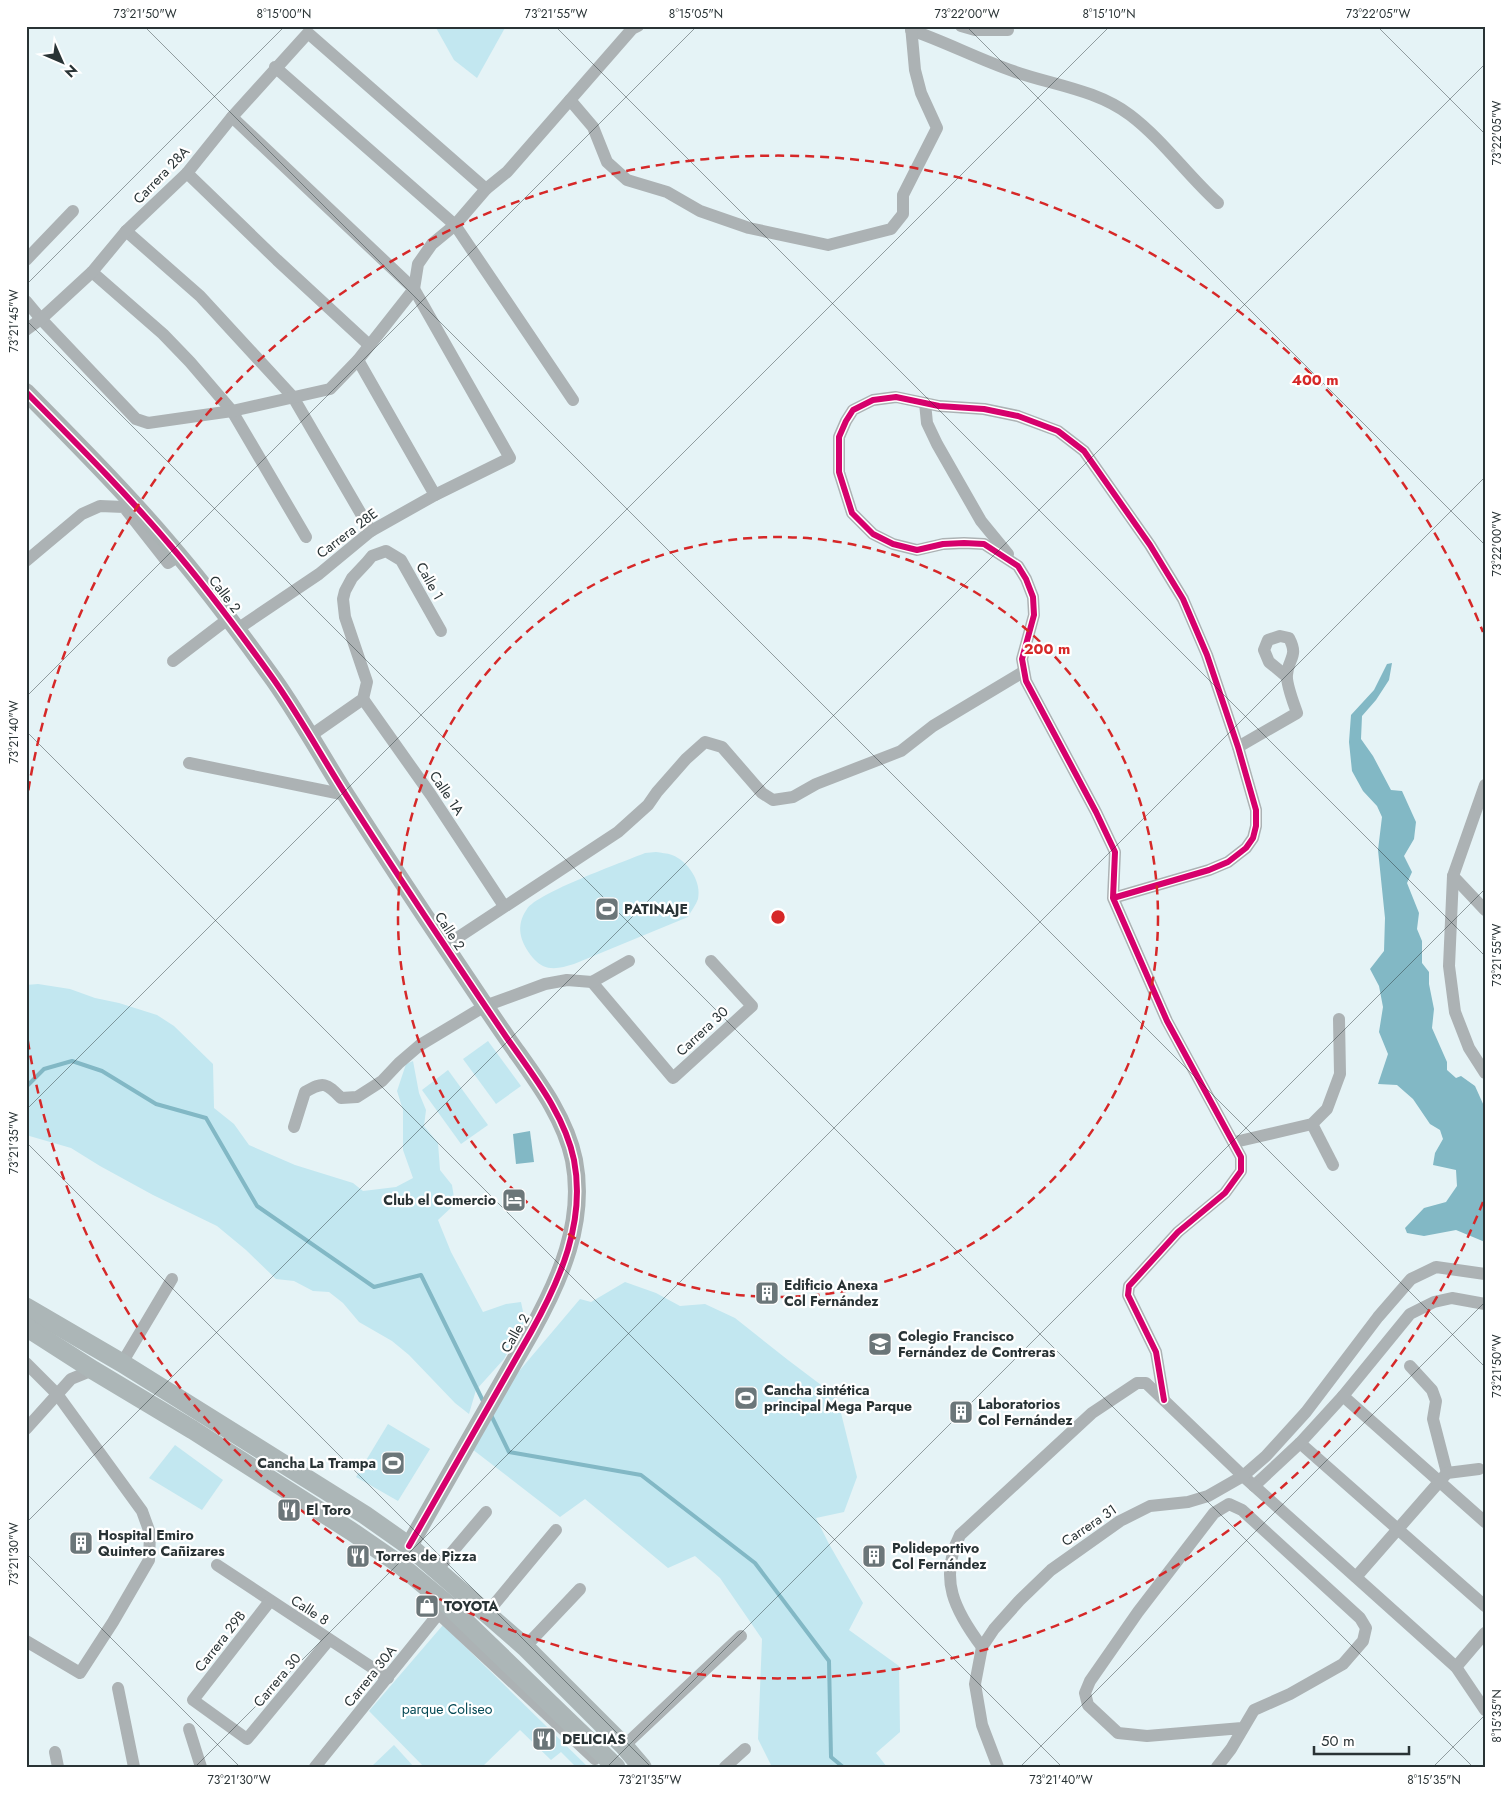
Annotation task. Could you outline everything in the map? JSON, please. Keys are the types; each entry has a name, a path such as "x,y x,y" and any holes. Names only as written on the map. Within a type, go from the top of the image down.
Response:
{"main road":[{"path":"26,1307 122,1362 365,1515 409,1546 525,1647 624,1746 642,1767"},
{"path":"26,1327 193,1430 399,1564 443,1609 616,1767"}],"street":[{"path":"26,301 136,419 141,422 148,423 232,411 330,388 358,360 414,289 418,264 432,244 455,225 486,189 507,172 632,29 638,26"},
{"path":"961,26 975,30 1008,30"},
{"path":"570,100 593,127 608,162 627,180 667,192 700,211 749,228 828,245 891,229 903,214 903,195 937,128 921,94 915,70 911,28 997,66 1037,80 1060,84 1102,98 1128,114 1144,127 1173,155 1198,185 1218,203"},
{"name":"Carrera 28A","path":"26,330 41,319 92,272 126,231 187,173 232,117 308,32 486,189"},
{"path":"275,68 455,225 573,400"},
{"path":"232,117 414,289"},
{"path":"187,173 369,345"},
{"path":"26,260 73,211"},
{"path":"126,231 200,296 293,397 371,530"},
{"path":"92,272 163,334 232,411 306,537"},
{"name":"Carrera 28E","path":"173,662 232,624 318,574 371,530 435,495 510,458 414,289"},
{"path":"358,360 435,495"},
{"name":"Calle 2","path":"26,392 95,462 232,624 275,682 445,946 548,1097 566,1136 574,1160 577,1190 575,1220 570,1245 549,1300 409,1546"},
{"path":"1018,566 984,544 943,544 917,550 893,544 873,534 852,513 839,472 839,437 846,421 854,410 873,400 896,397 939,406 984,409 1018,416 1058,431 1084,451 1150,545 1182,599 1207,655 1238,748 1256,810 1256,826 1253,838 1246,848 1228,862 1209,870 1113,898"},
{"path":"925,403 927,423 966,496 981,522 1018,566 1026,579 1033,597 1034,615 1022,659 1026,681 1096,812 1115,852 1113,898 1168,1020 1241,1156 1241,1171 1226,1193 1178,1232 1129,1286 1128,1295 1156,1352 1164,1400"},
{"path":"26,561 82,514 100,506 124,507 170,551"},
{"name":"Calle 1","path":"363,699 367,682 346,617 343,599 345,590 352,578 372,556 386,551 401,560 441,631"},
{"path":"445,946 618,832 648,805 686,759 705,742 722,747 762,793 773,800 793,797 816,784 901,751 933,726 1023,672"},
{"path":"1238,748 1297,713 1286,676"},
{"path":"310,736 363,699"},
{"name":"Calle 1A","path":"363,699 431,794 504,906"},
{"path":"189,763 346,795"},
{"path":"1485,785 1453,876 1449,966 1455,1012 1469,1048 1485,1073"},
{"path":"1453,876 1485,910"},
{"path":"294,1127 306,1092 319,1084 329,1086 341,1098 357,1097 382,1081 420,1045 485,1006 545,984 567,980 592,982 629,961"},
{"name":"Carrera 30","path":"592,982 673,1078 752,1006 712,961"},
{"path":"1234,1142 1312,1124 1327,1109 1340,1074 1340,1018"},
{"path":"1312,1124 1334,1165"},
{"name":"Carrera 31","path":"982,1648 994,1629 1050,1570 1120,1521 1150,1506 1188,1502 1208,1496 1243,1476 1266,1456 1306,1412 1378,1317 1411,1279 1436,1267 1485,1274"},
{"path":"122,1362 172,1279"},
{"path":"1254,1486 1300,1443 1343,1396 1410,1314 1434,1302 1452,1298 1485,1304"},
{"path":"26,1362 57,1394 142,1511 150,1533 149,1560 80,1673 26,1641"},
{"path":"1410,1366 1432,1390 1436,1401 1434,1418 1443,1478"},
{"path":"26,1429 71,1379 93,1370"},
{"path":"998,1767 982,1725 975,1684 982,1648 964,1624 952,1598 949,1581 950,1562 954,1547 960,1535 1092,1413 1137,1382 1146,1383 1243,1476 1456,1667 1485,1710"},
{"path":"1343,1396 1443,1478 1485,1522"},
{"path":"1300,1443 1485,1606"},
{"path":"1356,1577 1443,1478 1479,1469"},
{"path":"1217,1767 1231,1749 1254,1710 1290,1694 1343,1664 1363,1641 1366,1628 1360,1618 1242,1510 1229,1504 1214,1513 1138,1612 1090,1681 1085,1693 1088,1705 1118,1733 1147,1736 1242,1728"},
{"path":"437,1570 486,1512"},
{"path":"487,1613 556,1530"},
{"name":"Calle 8","path":"217,1565 388,1678"},
{"path":"525,1647 580,1589"},
{"name":"Carrera 29B","path":"247,1739 193,1700 270,1601"},
{"path":"443,1609 603,1767"},
{"name":"Carrera 30A","path":"315,1767 443,1609"},
{"path":"1456,1667 1485,1633"},
{"path":"624,1746 741,1636"},
{"name":"Carrera 30","path":"247,1739 329,1640"},
{"path":"118,1688 134,1767"},
{"path":"189,1729 201,1767"},
{"path":"1212,1731 1231,1749"},
{"path":"724,1767 744,1749"},
{"path":"55,1752 58,1767"}],"green space":[{"path":"435,26 506,26 477,78 454,60"},
{"path":"645,853 670,854 678,858 688,867 696,879 699,892 698,899 688,917 568,966 552,968 542,966 533,958 522,940 520,928 523,915 534,902 601,870"},
{"path":"38,984 70,989 157,1015 174,1026 213,1064 214,1108 234,1124 249,1145 295,1165 353,1183 363,1191 396,1187 413,1178 403,1150 403,1110 397,1091 406,1064 413,1061 419,1093 426,1110 424,1126 438,1143 440,1170 452,1185 455,1204 438,1220 451,1252 483,1312 506,1304 521,1302 525,1321 504,1359 476,1390 469,1414 455,1403 409,1355 392,1341 359,1322 343,1303 329,1292 313,1291 294,1281 276,1279 246,1250 217,1226 153,1195 71,1148 26,1135 26,985"},
{"path":"488,1041 521,1086 496,1104 463,1059"},
{"path":"448,1070 488,1125 461,1144 422,1090"},
{"path":"625,1282 656,1293 680,1306 705,1304 735,1318 837,1397 857,1477 844,1512 816,1518 863,1603 849,1630 899,1666 900,1732 876,1753 887,1767 772,1767 758,1739 762,1639 720,1578 695,1556 668,1568 585,1499 560,1517 472,1449 504,1389 580,1299 591,1302"},
{"name":"Cancha La Trampa","path":"388,1424 430,1449 398,1501 356,1477"},
{"path":"175,1445 223,1480 202,1510 149,1478"},
{"name":"parque Coliseo","path":"443,1625 588,1767 576,1767 561,1752 551,1760 520,1730 482,1767 424,1767 369,1711"},
{"path":"394,1745 414,1767 371,1767"}],"shaded area":[{"path":"1392,663 1389,680 1376,700 1362,716 1361,739 1373,756 1391,790 1402,791 1416,822 1414,839 1404,856 1412,872 1407,883 1419,913 1417,929 1422,941 1422,963 1429,972 1429,984 1434,1009 1432,1028 1447,1062 1447,1070 1456,1078 1461,1076 1475,1086 1484,1106 1485,1242 1456,1230 1424,1236 1407,1233 1405,1228 1424,1208 1446,1202 1457,1186 1456,1170 1433,1165 1435,1153 1443,1139 1440,1130 1430,1124 1413,1099 1397,1085 1378,1084 1388,1054 1379,1032 1383,1007 1379,986 1370,969 1384,951 1385,918 1378,850 1382,817 1377,806 1363,791 1352,771 1349,742 1351,715 1374,690 1387,664"},
{"path":"530,1131 534,1162 516,1164 513,1134"}],"waterway":[{"path":"26,1087 44,1069 72,1061 102,1071 156,1104 206,1118 257,1206 374,1287 421,1275 484,1403"},
{"path":"490,1413 509,1452 641,1475 755,1563 829,1661 831,1757 843,1767"}],"cycle path":[{"path":"26,392 100,467 153,525 184,561 262,663 293,708 346,795 410,893 539,1083 564,1128 570,1144 577,1183 576,1206 568,1250 561,1271 531,1332 409,1546"},
{"path":"1113,898 1209,870 1228,862 1246,848 1253,838 1256,826 1256,810 1238,747 1207,655 1183,599 1150,545 1084,451 1058,431 1018,416 984,409 939,406 896,397 873,400 853,410 839,437 839,472 852,513 873,534 893,544 917,550 943,544 984,544 1018,566 1026,579 1033,597 1034,615 1022,659 1026,681 1096,812 1115,852 1113,898 1167,1021 1241,1157 1241,1171 1225,1193 1178,1232 1129,1286 1128,1295 1156,1352 1164,1400"}],"place":[{"name":"PATINAJE","path":"607,909"},
{"name":"Club el Comercio","path":"514,1200"},
{"name":"Edificio Anexa Col Fernández","path":"767,1293"},
{"name":"Colegio Francisco Fernández de Contreras","path":"880,1344"},
{"name":"Cancha sintética principal Mega Parque","path":"746,1398"},
{"name":"Laboratorios Col Fernández","path":"961,1412"},
{"name":"Cancha La Trampa","path":"393,1463"},
{"name":"El Toro","path":"289,1510"},
{"name":"Hospital Emiro Quintero Cañizares","path":"81,1543"},
{"name":"Torres de Pizza","path":"358,1556"},
{"name":"Polideportivo Col Fernández","path":"874,1556"},
{"name":"TOYOTA","path":"427,1606"},
{"name":"DELICIAS","path":"544,1739"}]}
